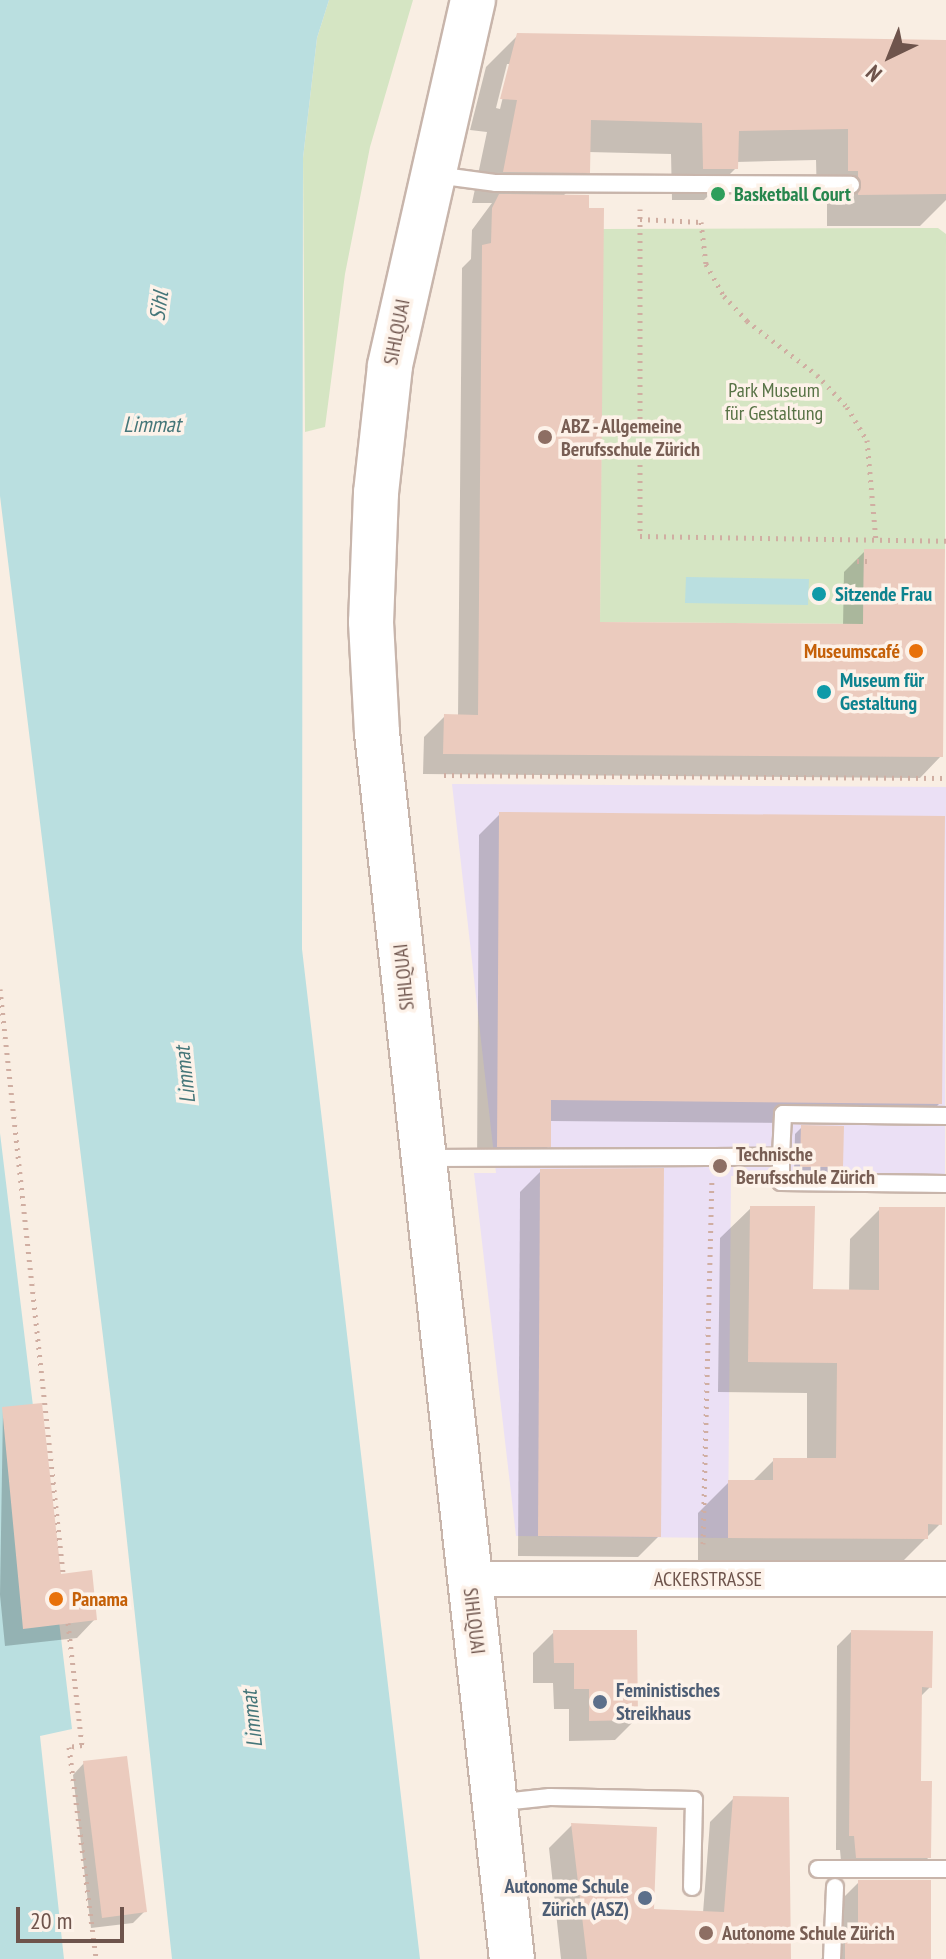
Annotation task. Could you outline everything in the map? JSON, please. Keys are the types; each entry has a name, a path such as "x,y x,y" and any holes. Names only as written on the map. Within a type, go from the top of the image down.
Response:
{"street":[{"name":"SIHLQUAI","path":"473,0 430,175 390,366 376,493 371,622 377,733 512,1959"},
{"name":"ACKERSTRASSE","path":"469,1579 946,1579"}],"lane":[{"path":"430,175 496,183 851,185"},
{"path":"946,1116 783,1114 781,1157 781,1182 946,1184"},
{"path":"424,1158 781,1157"},
{"path":"494,1803 550,1797 694,1800 692,1887"},
{"path":"818,1869 946,1869"},
{"path":"832,1959 835,1887"}],"path":[{"path":"639,184 640,536 946,541"},
{"path":"640,219 701,222 706,264 724,296 817,375 847,407 867,440 876,540"},
{"path":"857,561 867,561"},
{"path":"444,775 946,778"},
{"path":"0,989 63,1573"},
{"path":"703,1544 713,1157"},
{"path":"68,1623 82,1745 69,1747 96,1959"}],"shaded area":[{"name":"Technische Berufsschule Zürich","path":"452,784 946,787 945,1178 731,1176 728,1538 516,1536 474,1173 496,1173"}],"green space":[{"path":"329,0 413,0 370,147 345,274 325,427 305,432 303,158 317,38"},
{"name":"Park Museum für Gestaltung","path":"938,228 946,234 945,549 864,549 863,624 600,622 603,229"}],"water":[{"name":"Limmat","path":"0,0 329,0 317,38 303,158 302,949 420,1959 172,1959 119,1467 0,496"},
{"path":"686,577 809,579 808,605 685,603"},
{"path":"0,1133 72,1729 40,1736 64,1959 0,1959"}],"building":[{"path":"517,33 946,40 946,194 858,195 858,171 848,171 848,129 739,131 738,169 703,169 702,123 591,120 590,173 503,172 517,100 500,99"},
{"path":"499,194 589,195 589,208 604,208 600,622 863,624 864,549 945,549 943,757 443,754 444,714 478,715 482,245 491,243 492,208"},
{"path":"499,812 945,816 942,1104 551,1100 551,1147 497,1147"},
{"path":"801,1125 844,1126 843,1167 800,1167"},
{"path":"664,1168 661,1537 538,1536 540,1169"},
{"path":"750,1206 815,1206 813,1289 879,1290 879,1207 945,1207 942,1525 928,1524 928,1539 728,1538 728,1480 773,1480 773,1458 836,1458 837,1363 748,1362"},
{"path":"42,1403 61,1574 92,1570 97,1620 23,1629 2,1407"},
{"path":"553,1630 637,1630 638,1720 589,1721 589,1689 574,1689 574,1663 554,1663"},
{"path":"851,1630 933,1631 932,1688 922,1687 921,1781 932,1781 931,1858 856,1858 854,1836 849,1836"},
{"path":"127,1756 147,1912 102,1918 83,1761"},
{"path":"733,1796 789,1797 791,1959 587,1959 571,1823 657,1827 654,1909 724,1912"},
{"path":"858,1880 931,1880 931,1959 845,1959 845,1932 858,1932"}],"place":[{"name":"Basketball Court","path":"718,194"},
{"name":"ABZ - Allgemeine Berufsschule Zürich","path":"545,437"},
{"name":"Sitzende Frau","path":"819,594"},
{"name":"Museumscafé","path":"916,651"},
{"name":"Museum für Gestaltung","path":"824,692"},
{"name":"Technische Berufsschule Zürich","path":"720,1166"},
{"name":"Panama","path":"56,1599"},
{"name":"Feministisches Streikhaus","path":"600,1702"},
{"name":"Autonome Schule Zürich (ASZ)","path":"645,1898"},
{"name":"Autonome Schule Zürich","path":"706,1933"}],"water label":[{"name":"Sihl","path":"159,306"}]}
